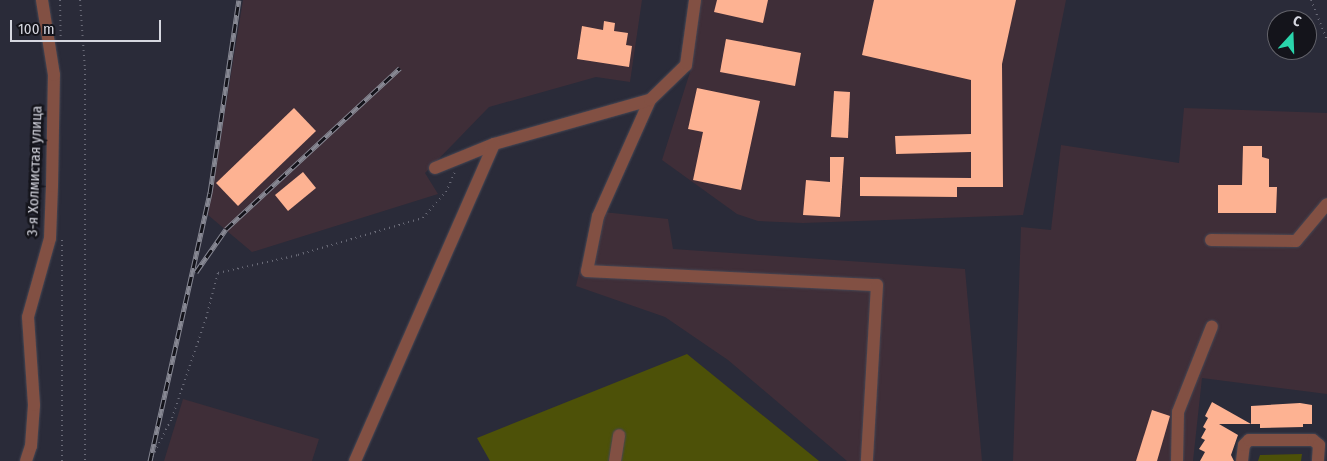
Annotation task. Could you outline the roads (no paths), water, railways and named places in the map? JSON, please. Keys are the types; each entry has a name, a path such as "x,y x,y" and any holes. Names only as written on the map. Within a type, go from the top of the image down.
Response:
{"street":[{"name":"3-я Холмистая улица","path":"26,461 31,446 34,405 28,318 50,238 52,186 54,75 42,0"},
{"path":"695,0 686,65 650,100 598,216 587,270 877,285 867,461"},
{"path":"435,168 494,144 650,100"},
{"path":"355,461 494,144"},
{"path":"1211,240 1296,241 1327,204"},
{"path":"1177,461 1178,412 1212,326"},
{"path":"615,461 619,435"},
{"path":"1242,461 1244,445 1249,440 1313,440 1319,445 1318,461"}],"railway":[{"path":"150,461 210,193 239,0"},
{"path":"196,272 226,229 400,68"}]}
